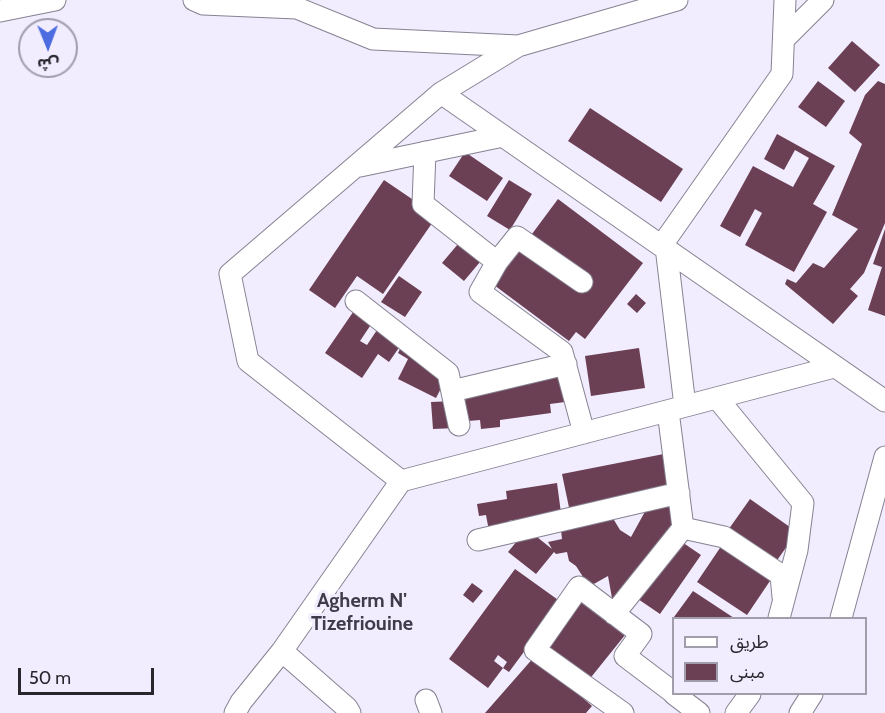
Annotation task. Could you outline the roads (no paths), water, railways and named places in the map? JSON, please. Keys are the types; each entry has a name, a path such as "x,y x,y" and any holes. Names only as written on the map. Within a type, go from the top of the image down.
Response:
{"street":[{"path":"0,11 55,0"},
{"path":"194,0 203,4 296,4 372,39 518,46"},
{"path":"401,481 248,361 230,274 441,93 518,46 677,0"},
{"path":"614,614 683,528 679,493 677,408 664,246 782,74 785,0"},
{"path":"784,39 823,0"},
{"path":"441,93 885,401"},
{"path":"356,166 503,136"},
{"path":"425,152 423,204 497,262"},
{"path":"582,282 517,237 497,262 480,292 562,351 584,433"},
{"path":"356,301 447,373 459,425"},
{"path":"452,391 566,364"},
{"path":"235,713 241,702 282,651 401,481 834,367"},
{"path":"717,398 803,503 797,550 782,612"},
{"path":"841,617 885,457"},
{"path":"478,540 679,493"},
{"path":"683,528 724,537 781,575 782,612"},
{"path":"623,713 535,650 579,587 641,634 625,656 672,691"},
{"path":"282,651 350,713"},
{"path":"676,695 699,713"},
{"path":"736,713 749,695"},
{"path":"800,713 811,695"}],"district":[{"name":"Agherm N' Tizefriouine","path":"362,612"}]}
